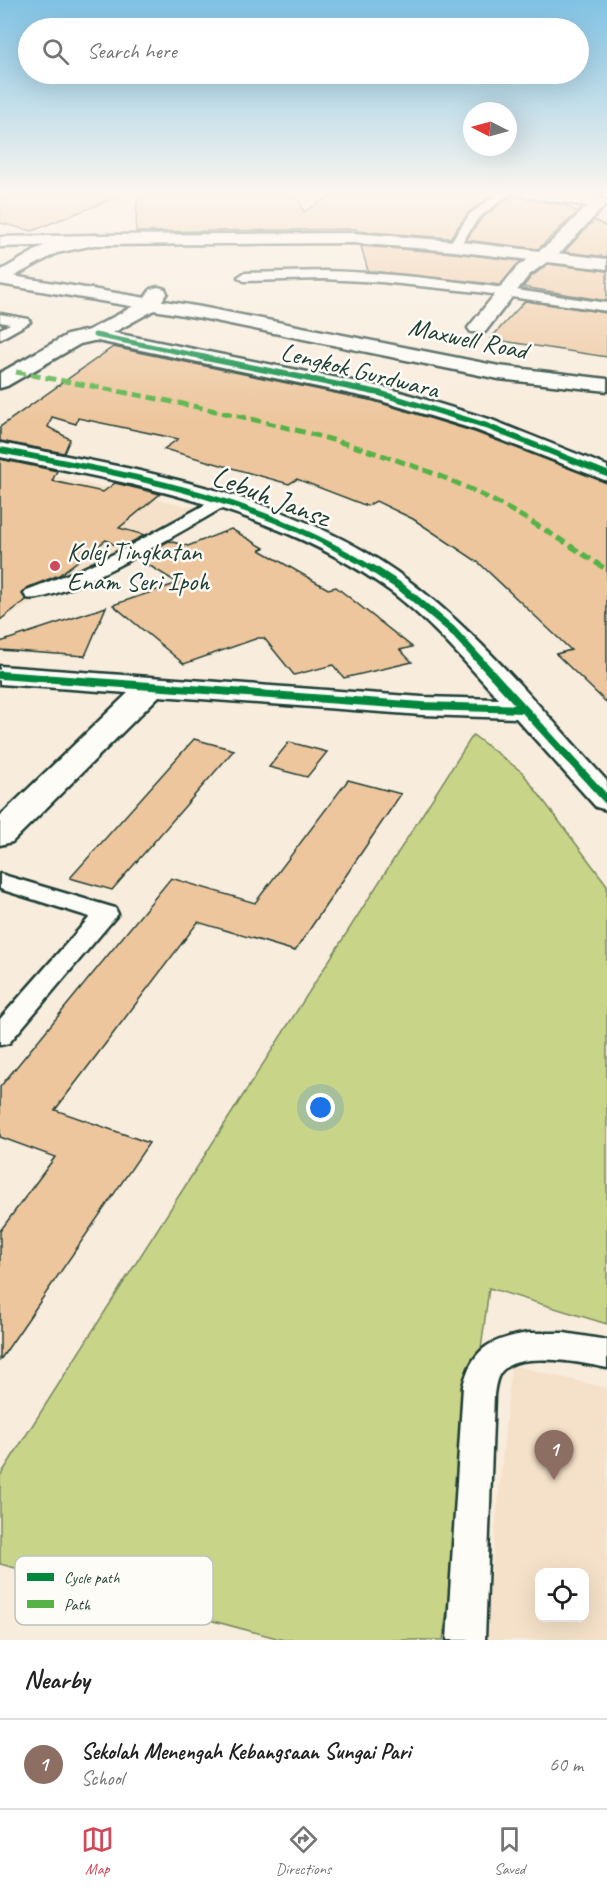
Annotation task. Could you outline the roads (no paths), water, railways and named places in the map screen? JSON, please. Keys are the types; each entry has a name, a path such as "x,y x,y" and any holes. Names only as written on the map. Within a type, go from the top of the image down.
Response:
{"street":[{"path":"14,273 42,273 50,269"},
{"path":"478,328 526,269"},
{"name":"Maxwell Road","path":"0,280 14,273 496,374 607,385"},
{"name":"Maxwell Road","path":"42,273 146,300 334,324 503,361 607,372"},
{"path":"0,382 85,337 146,300"},
{"name":"Lengkok Gurdwara","path":"85,337 379,393 484,424 607,474"},
{"name":"Lebuh Jansz","path":"0,450 147,478 223,500 316,536 354,557 425,604 451,629 522,710 607,800"},
{"path":"0,675 422,706 522,710"},
{"path":"0,835 151,687"}],"lane":[{"path":"244,277 348,276 507,292 607,308"},
{"path":"0,318 23,322 0,334"},
{"path":"33,594 90,572 128,554 223,500"},
{"path":"0,881 106,914 0,1036"},
{"path":"466,1640 477,1395 482,1375 491,1360 510,1349 540,1346 607,1354"}],"place":[{"name":"Kolej Tingkatan Enam Seri Ipoh","path":"55,566"},
{"name":"Sekolah Menengah Kebangsaan Sungai Pari","path":"554,1480"}]}
